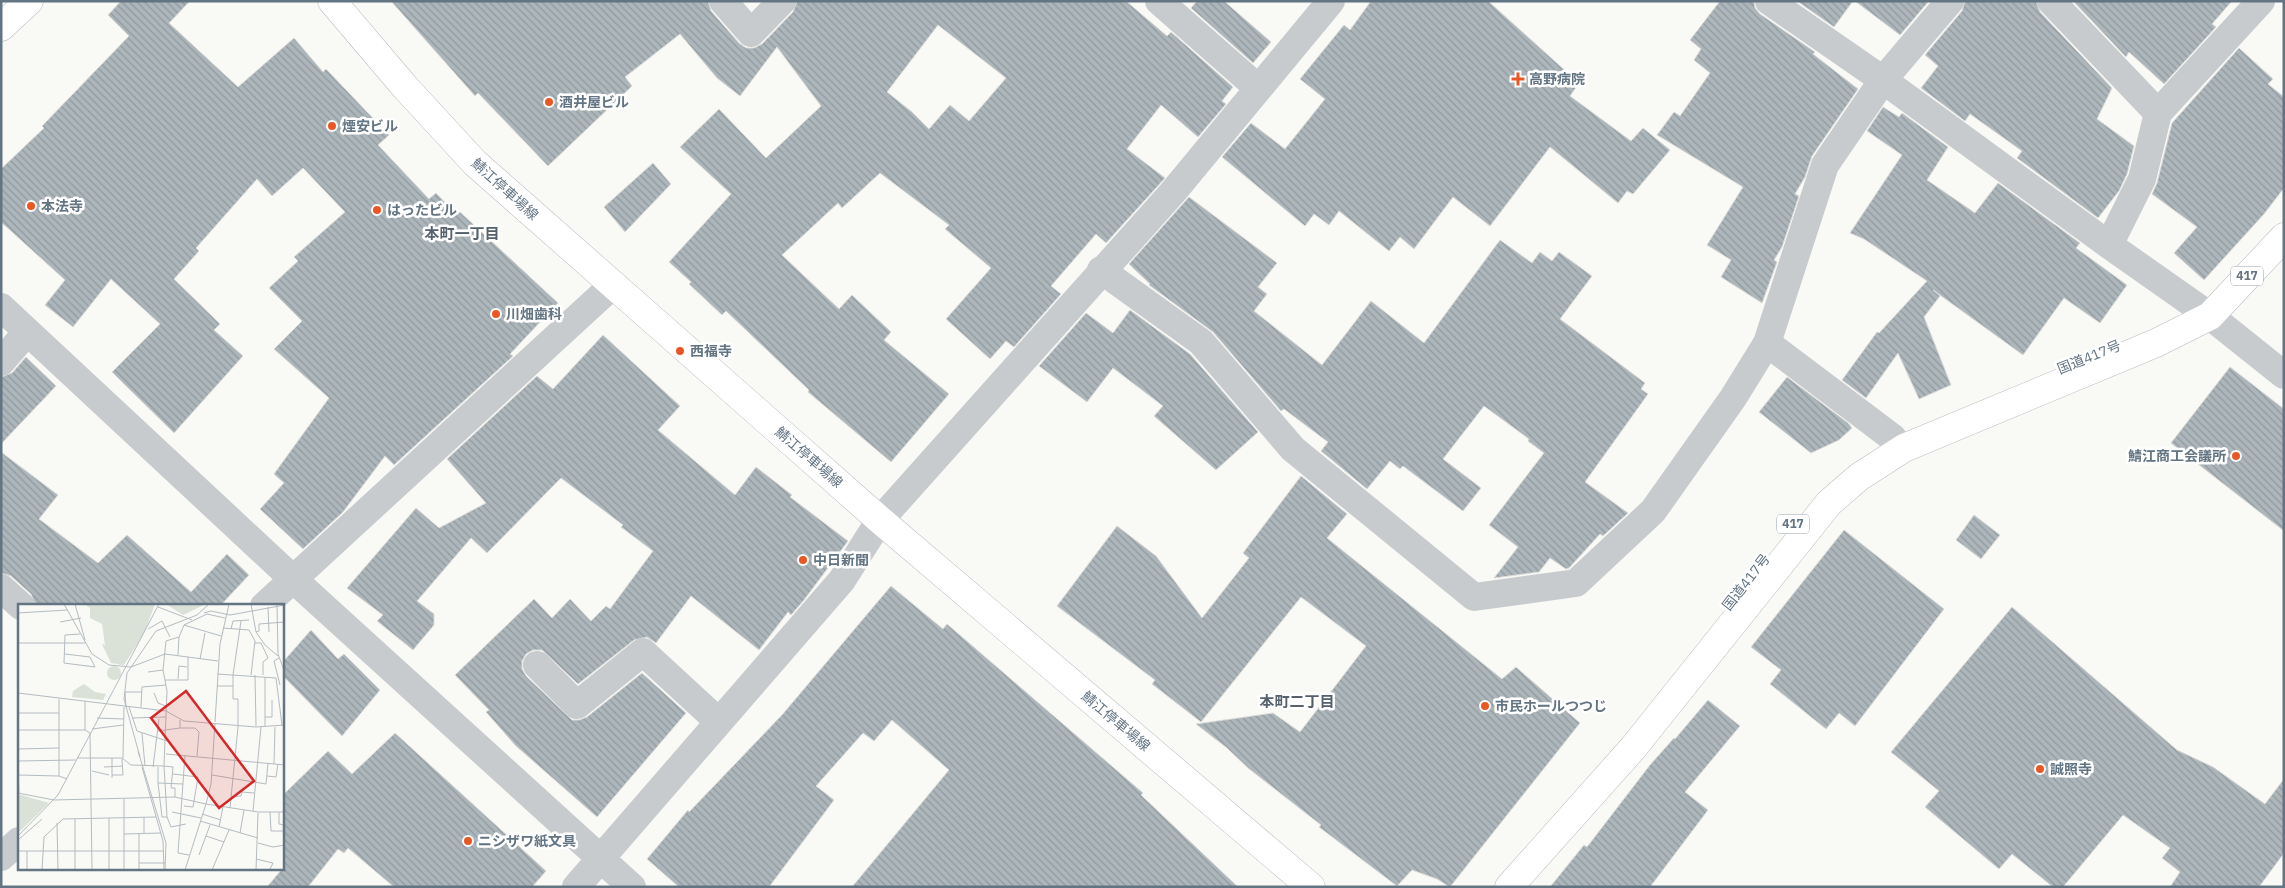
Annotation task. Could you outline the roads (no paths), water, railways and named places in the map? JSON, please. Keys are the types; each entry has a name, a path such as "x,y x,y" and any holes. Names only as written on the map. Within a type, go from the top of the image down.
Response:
{"main road":[{"path":"1,27 28,1"},
{"name":"鯖江停車場線","path":"332,1 404,87 475,163 880,520 1311,887"},
{"name":"国道417号","path":"1509,887 1633,748 1829,503 1859,477 1904,448 2156,343 2210,316 2284,237"},
{"name":"国道417号","path":"1489,887 1618,745 1815,496 1846,468 1893,438 2146,334 2210,316"}],"street":[{"path":"723,1 752,33 782,1"},
{"path":"1159,1 1258,88"},
{"path":"576,887 842,580 880,520 1172,192 1332,1"},
{"path":"1769,1 1883,80 2109,245 2210,316 2284,375"},
{"path":"1101,270 1201,342 1293,449 1474,597 1576,584 1653,511 1733,398 1767,343 1824,165 1883,80 1950,1"},
{"path":"2051,1 2158,113"},
{"path":"2109,245 2142,179 2158,113 2260,1"},
{"path":"266,604 612,285"},
{"path":"1,308 293,579 632,887"},
{"path":"1,362 27,332"},
{"path":"1767,343 1893,438"},
{"path":"1,588 19,604"},
{"path":"537,665 577,705 643,652 719,722"},
{"path":"1,857 18,842"}],"place":[{"name":"高野病院","path":"1518,79"},
{"name":"酒井屋ビル","path":"549,102"},
{"name":"煙安ビル","path":"332,126"},
{"name":"本法寺","path":"31,206"},
{"name":"はったビル","path":"377,210"},
{"name":"川畑歯科","path":"496,314"},
{"name":"西福寺","path":"680,351"},
{"name":"鯖江商工会議所","path":"2236,456"},
{"name":"中日新聞","path":"803,560"},
{"name":"市民ホールつつじ","path":"1485,706"},
{"name":"誠照寺","path":"2040,769"},
{"name":"ニシザワ紙文具","path":"468,841"}],"district":[{"name":"本町一丁目","path":"462,234"},
{"name":"本町二丁目","path":"1297,702"}]}
